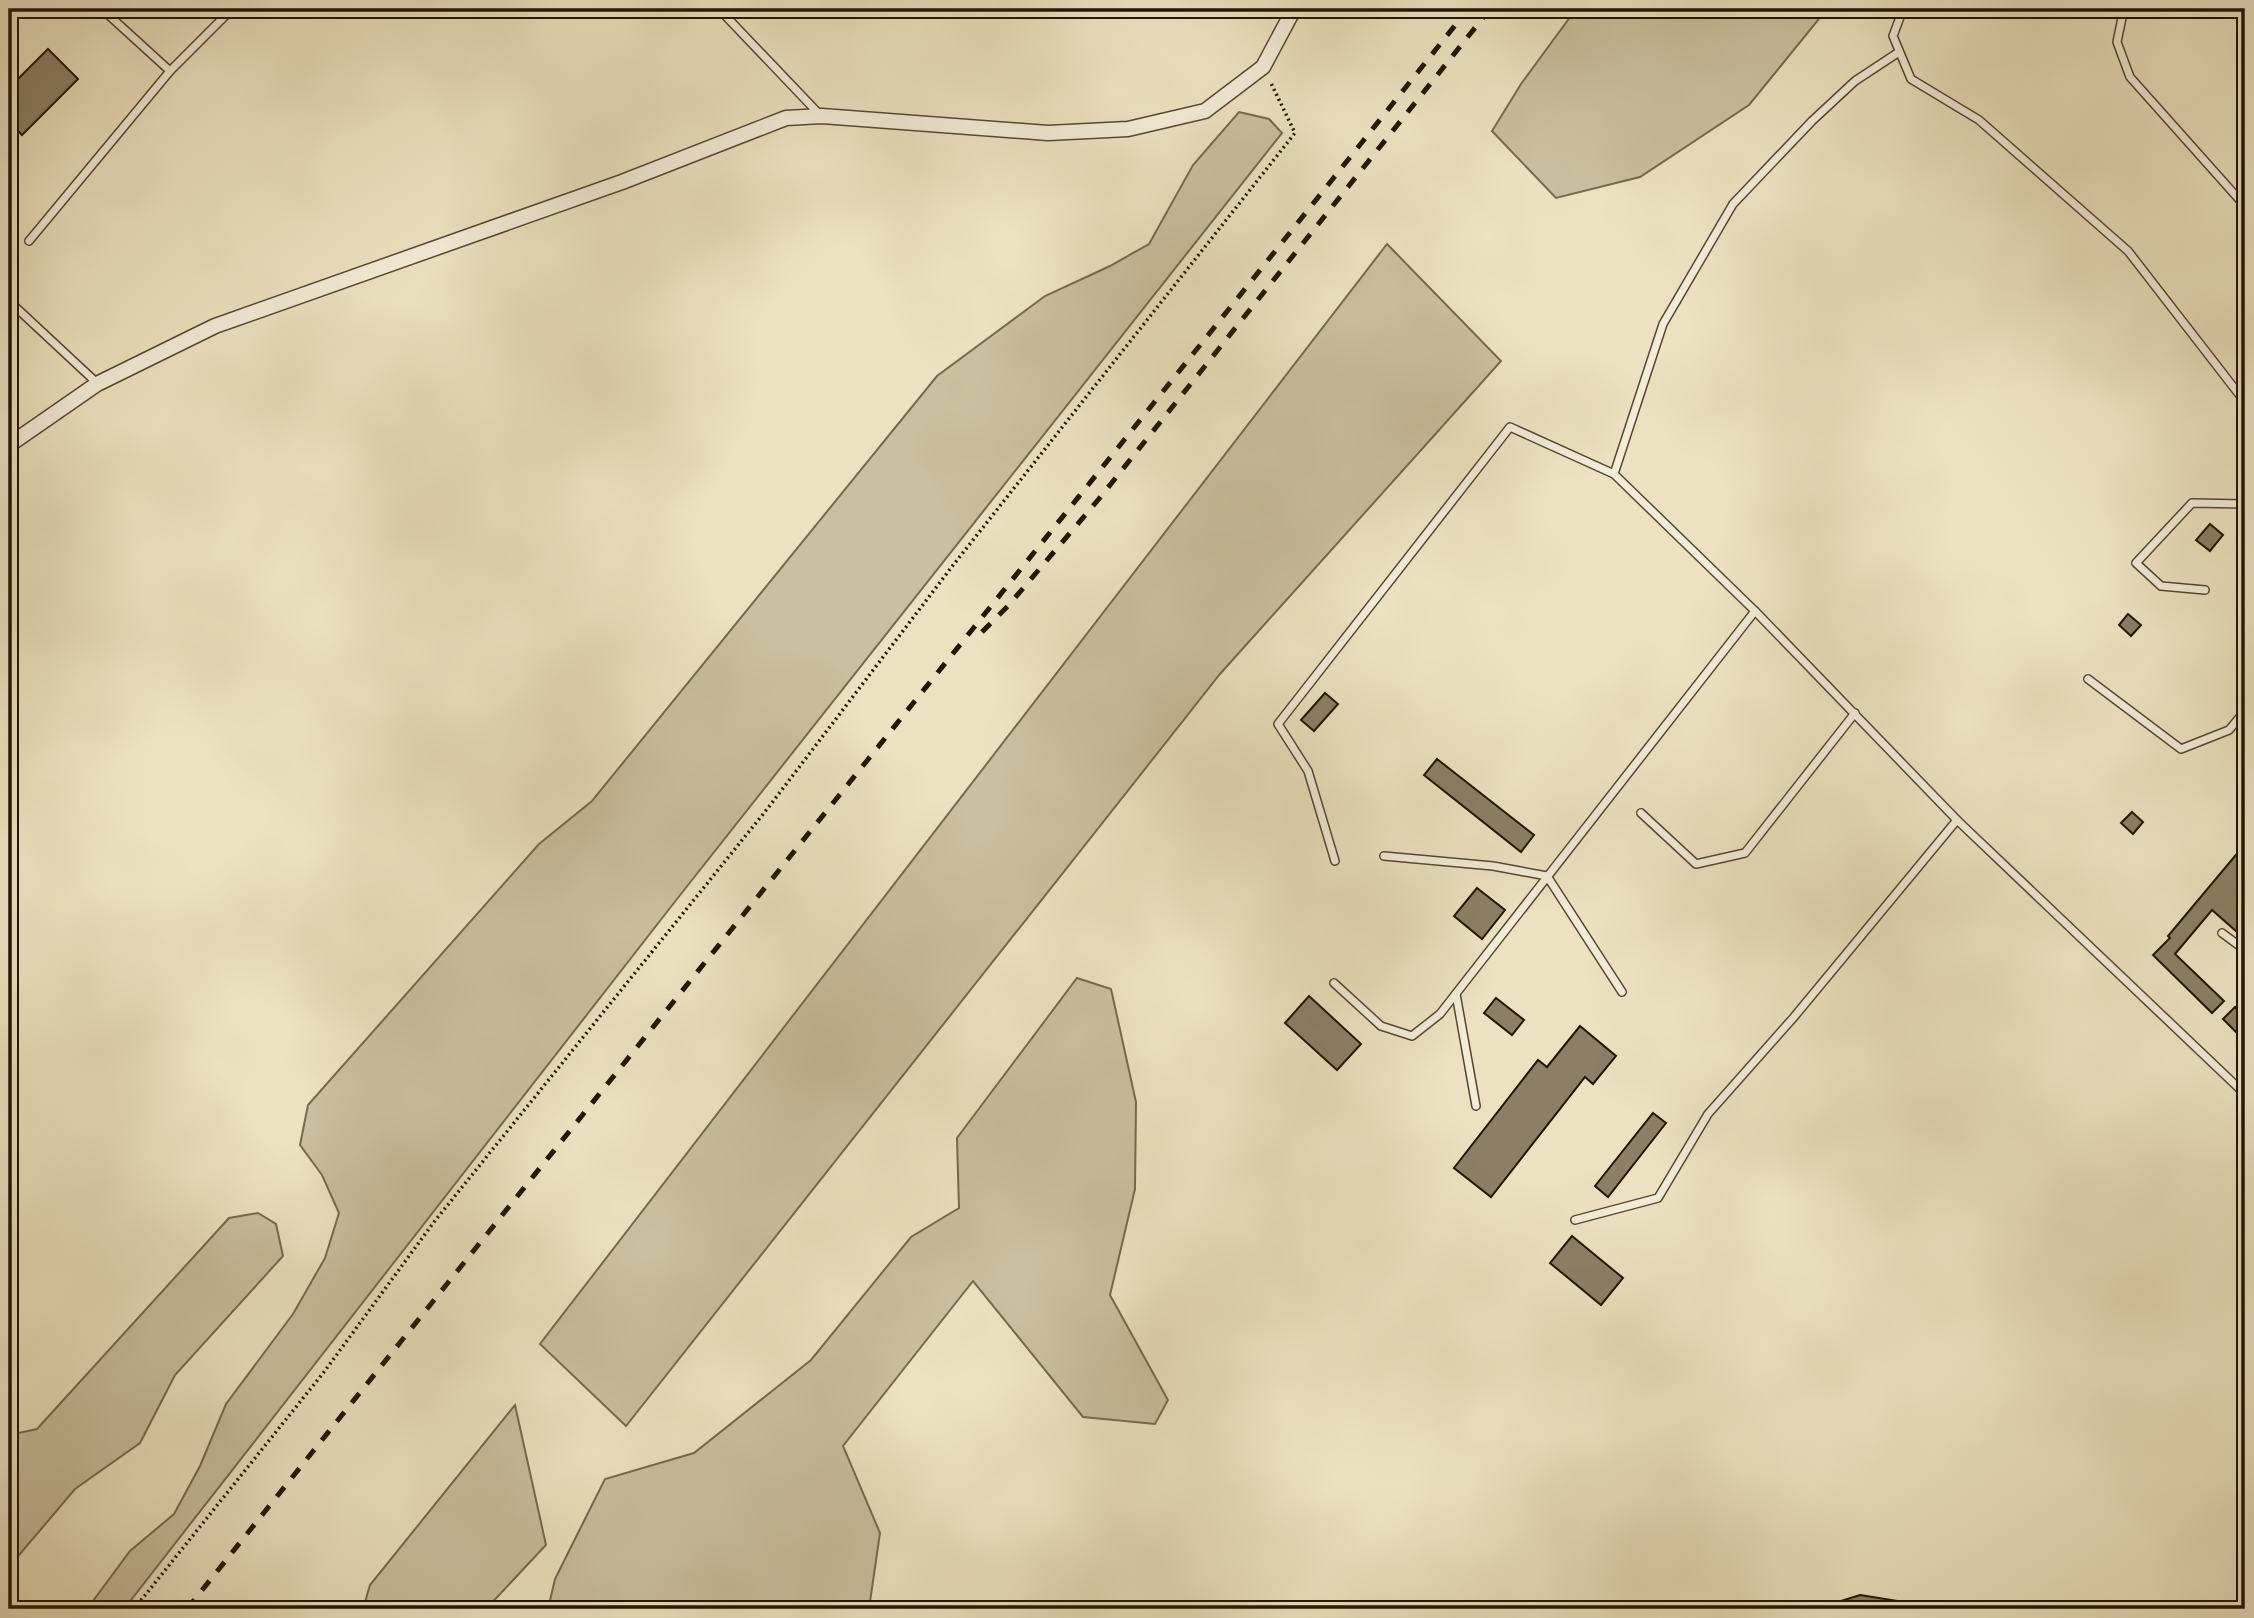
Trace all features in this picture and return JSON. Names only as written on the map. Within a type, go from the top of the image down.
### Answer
[{"type":"street","points":[[9,445],[97,384],[215,326],[622,182],[786,118],[822,116],[1048,133],[1128,129],[1205,111],[1263,67],[1294,9]]},
{"type":"lane","points":[[102,9],[170,71]]},
{"type":"lane","points":[[29,241],[170,71],[232,9]]},
{"type":"lane","points":[[719,9],[822,116]]},
{"type":"lane","points":[[1903,9],[1893,36],[1911,79],[1979,120],[2128,251],[2245,402]]},
{"type":"lane","points":[[2135,9],[2123,13],[2117,42],[2130,77],[2245,206]]},
{"type":"lane","points":[[1614,474],[1663,324],[1733,204],[1812,121],[1855,81],[1899,52]]},
{"type":"lane","points":[[9,301],[97,384]]},
{"type":"lane","points":[[1335,861],[1308,771],[1278,724],[1510,427],[1614,474],[1755,611],[1957,820],[2245,1094]]},
{"type":"lane","points":[[2205,590],[2161,586],[2136,563],[2192,502],[2245,504]]},
{"type":"lane","points":[[1334,983],[1381,1026],[1412,1036],[1440,1014],[1755,611]]},
{"type":"lane","points":[[2088,679],[2181,749],[2229,730],[2245,710]]},
{"type":"lane","points":[[1641,813],[1696,864],[1745,853],[1855,713]]},
{"type":"lane","points":[[1575,1220],[1658,1198],[1708,1114],[1794,1017],[1957,820]]},
{"type":"lane","points":[[1384,856],[1493,866],[1547,876],[1622,992]]},
{"type":"lane","points":[[2222,933],[2245,950]]},
{"type":"lane","points":[[1456,994],[1476,1107]]},
{"type":"path","points":[[134,1609],[324,1372],[434,1222],[768,808],[954,564],[1296,133],[1263,67]]},
{"type":"shaded area","points":[[1576,9],[1827,9],[1749,105],[1640,177],[1556,198],[1492,131],[1521,84]]},
{"type":"shaded area","points":[[1239,112],[1269,119],[1282,133],[677,899],[124,1609],[87,1609],[130,1551],[174,1514],[200,1466],[226,1404],[293,1314],[325,1258],[339,1213],[322,1175],[300,1145],[308,1105],[539,844],[592,801],[937,376],[1045,296],[1110,266],[1149,244],[1193,165]]},
{"type":"shaded area","points":[[1387,244],[1501,361],[1220,674],[626,1426],[540,1344]]},
{"type":"shaded area","points":[[1077,978],[1111,989],[1136,1102],[1135,1189],[1110,1295],[1168,1400],[1155,1424],[1083,1417],[973,1281],[843,1446],[880,1533],[869,1609],[548,1609],[555,1579],[605,1479],[694,1453],[811,1360],[911,1237],[959,1208],[957,1138]]},
{"type":"shaded area","points":[[258,1213],[276,1224],[283,1256],[175,1375],[140,1443],[75,1489],[9,1567],[9,1435],[37,1429],[229,1218]]},
{"type":"shaded area","points":[[515,1405],[546,1545],[486,1609],[363,1609],[370,1585]]},
{"type":"building","points":[[48,49],[78,79],[22,135],[9,122],[9,88]]},
{"type":"building","points":[[2210,524],[2223,535],[2210,551],[2196,540]]},
{"type":"building","points":[[2128,614],[2141,625],[2131,636],[2119,625]]},
{"type":"building","points":[[1325,693],[1338,704],[1314,731],[1301,720]]},
{"type":"building","points":[[1437,759],[1534,835],[1521,852],[1424,775]]},
{"type":"building","points":[[2132,812],[2143,822],[2133,834],[2121,823]]},
{"type":"building","points":[[2245,844],[2245,939],[2212,910],[2175,954],[2224,1001],[2212,1013],[2153,955],[2170,938],[2168,936]]},
{"type":"building","points":[[1477,888],[1505,910],[1482,939],[1454,916]]},
{"type":"building","points":[[1309,996],[1361,1044],[1337,1070],[1285,1023]]},
{"type":"building","points":[[1496,998],[1524,1020],[1512,1035],[1484,1013]]},
{"type":"building","points":[[2235,1007],[2245,1018],[2245,1041],[2223,1019]]},
{"type":"building","points":[[1580,1026],[1616,1056],[1593,1084],[1585,1077],[1491,1197],[1454,1168],[1538,1060],[1547,1067]]},
{"type":"building","points":[[1653,1113],[1666,1123],[1608,1197],[1595,1186]]},
{"type":"building","points":[[1572,1236],[1623,1278],[1601,1305],[1550,1263]]},
{"type":"building","points":[[1860,1595],[1898,1601],[1898,1609],[1825,1609],[1825,1606]]},
{"type":"railway","points":[[187,1609],[1468,9]]},
{"type":"railway","points":[[982,632],[1008,606],[1098,500],[1490,9]]}]
